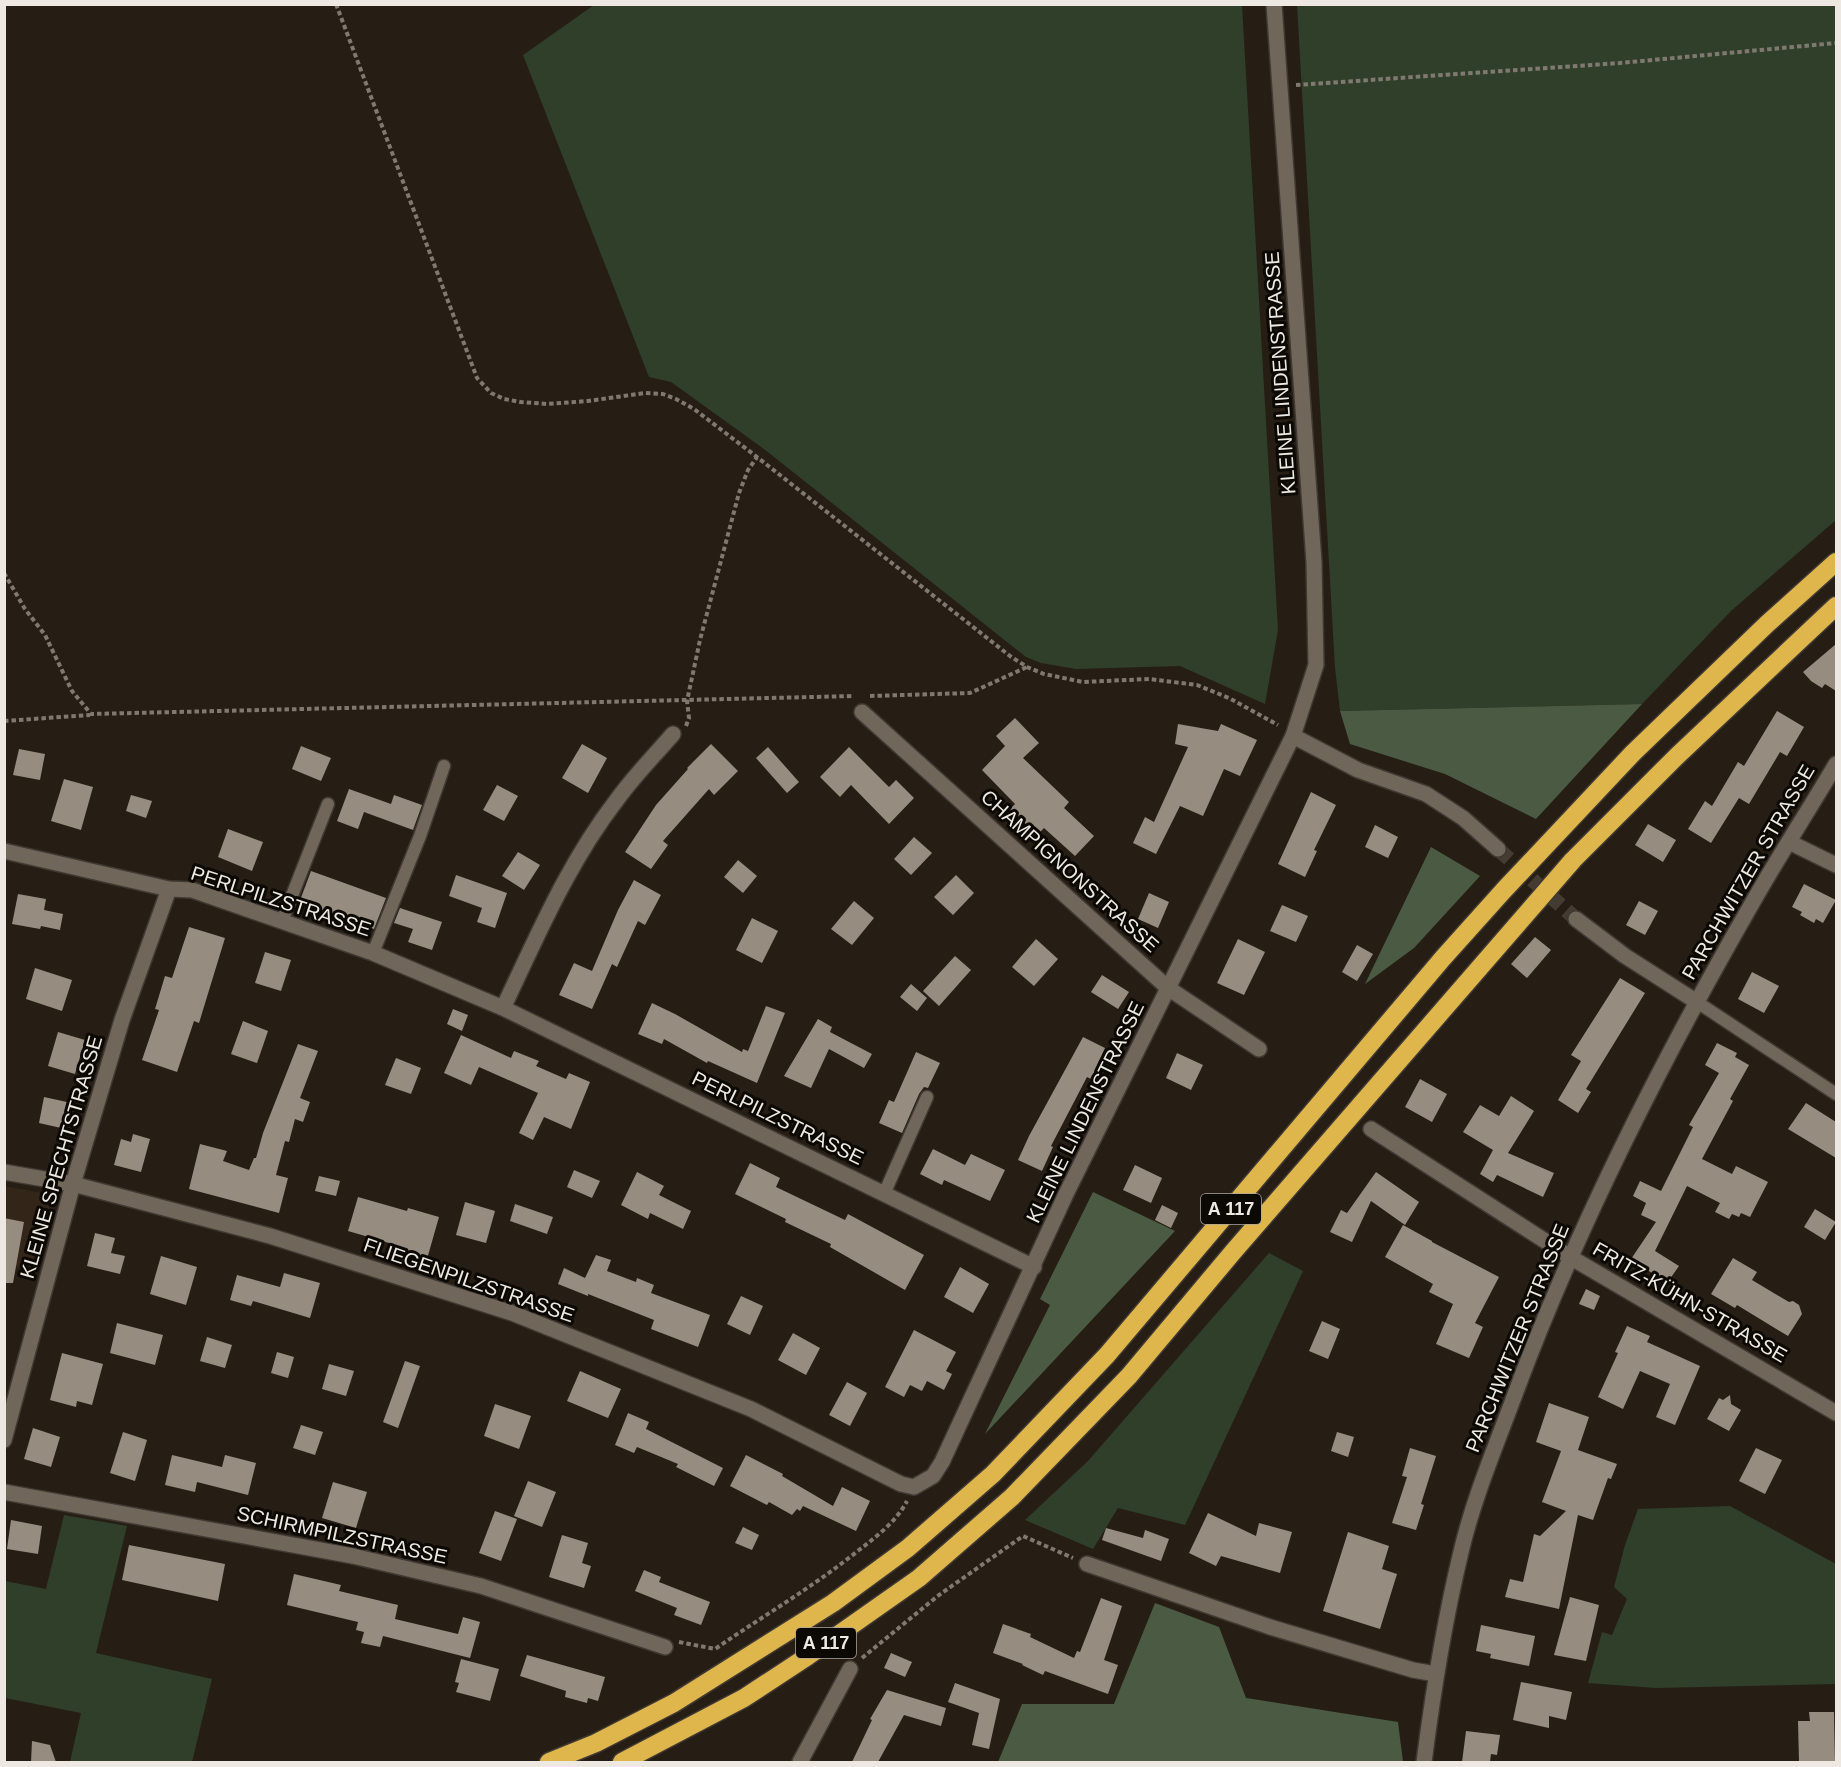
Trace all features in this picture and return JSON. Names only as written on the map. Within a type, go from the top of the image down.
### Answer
[{"type":"highway","name":"A 117","points":[[549,1762],[596,1743],[674,1703],[833,1603],[908,1548],[993,1474],[1107,1355],[1443,958],[1504,890],[1633,753],[1767,624],[1836,562]]},
{"type":"highway","name":"A 117","points":[[622,1762],[744,1698],[808,1656],[919,1578],[1012,1497],[1129,1376],[1233,1252],[1573,860],[1677,756],[1836,606]]},
{"type":"street","name":"KLEINE LINDENSTRASSE","points":[[907,1486],[933,1476],[942,1462],[1066,1194],[1293,736],[1316,665],[1314,562],[1274,4]]},
{"type":"street","name":"CHAMPIGNONSTRASSE","points":[[862,712],[1168,988],[1259,1049]]},
{"type":"street","points":[[502,1008],[556,896],[592,836],[614,802],[673,734]]},
{"type":"street","points":[[1293,736],[1358,770],[1426,794],[1463,818],[1498,849]]},
{"type":"street","name":"PARCHWITZER STRASSE","points":[[1424,1762],[1436,1674],[1461,1550],[1487,1470],[1538,1332],[1570,1257],[1646,1100],[1697,1002],[1755,898],[1836,764]]},
{"type":"street","points":[[1789,842],[1836,865]]},
{"type":"street","name":"PERLPILZSTRASSE","points":[[4,851],[169,889],[192,890],[373,953],[502,1008],[1034,1267]]},
{"type":"street","name":"KLEINE SPECHTSTRASSE","points":[[4,1440],[73,1184],[122,1020],[169,889]]},
{"type":"street","name":"PARCHWITZER STRASSE","points":[[1576,919],[1625,956],[1697,1002]]},
{"type":"street","name":"FRITZ-KÜHN-STRASSE","points":[[1371,1129],[1570,1257],[1836,1413]]},
{"type":"street","name":"FLIEGENPILZSTRASSE","points":[[4,1172],[73,1184],[270,1236],[512,1313],[751,1409],[907,1486]]},
{"type":"street","name":"SCHIRMPILZSTRASSE","points":[[4,1492],[353,1556],[481,1586],[665,1647]]},
{"type":"street","points":[[1087,1564],[1281,1630],[1413,1670],[1436,1674]]},
{"type":"street","points":[[800,1762],[850,1669]]},
{"type":"lane","points":[[373,953],[420,836],[444,766]]},
{"type":"lane","points":[[282,921],[328,804]]},
{"type":"lane","points":[[1697,1002],[1836,1094]]},
{"type":"lane","points":[[884,1194],[927,1097]]},
{"type":"path","points":[[336,4],[477,378],[491,393],[504,399],[548,404],[645,393],[663,394],[694,410],[757,457],[1000,649],[1027,667],[1044,674],[1083,682],[1149,680],[1197,685],[1229,698],[1277,724],[1293,736]]},
{"type":"path","points":[[1280,86],[1620,63],[1836,43]]},
{"type":"path","points":[[687,701],[700,640],[739,493],[748,470],[757,457]]},
{"type":"path","points":[[4,573],[25,609],[45,635],[72,691],[91,714]]},
{"type":"path","points":[[4,721],[91,714],[970,693],[1027,667]]},
{"type":"path","points":[[665,1647],[681,1642],[715,1649],[788,1602],[841,1565],[886,1528],[905,1504],[907,1486]]},
{"type":"path","points":[[850,1669],[939,1595],[1023,1536],[1087,1564]]},
{"type":"shaded area","points":[[4,1186],[47,1194],[54,1203],[35,1270],[5,1265]]},
{"type":"green space","points":[[594,5],[1242,5],[1278,630],[1265,704],[1180,666],[1076,669],[1041,663],[1026,657],[764,449],[671,382],[649,377],[523,55]]},
{"type":"green space","points":[[1297,5],[1836,5],[1836,520],[1731,611],[1642,704],[1340,711],[1335,668]]},
{"type":"green space","points":[[1642,704],[1536,819],[1445,774],[1350,744],[1340,711]]},
{"type":"green space","points":[[1431,847],[1480,876],[1414,948],[1365,984]]},
{"type":"green space","points":[[1093,1192],[1175,1231],[985,1434],[1050,1305],[1040,1299]]},
{"type":"green space","points":[[1269,1253],[1303,1271],[1185,1525],[1118,1508],[1093,1549],[1025,1520],[1088,1461]]},
{"type":"green space","points":[[1730,1506],[1836,1564],[1836,1684],[1656,1688],[1588,1683],[1602,1632],[1612,1635],[1627,1599],[1614,1587],[1625,1545],[1638,1509]]},
{"type":"green space","points":[[64,1515],[127,1526],[96,1653],[212,1679],[192,1762],[70,1762],[81,1713],[5,1698],[5,1581],[46,1589]]},
{"type":"green space","points":[[1155,1603],[1219,1627],[1246,1698],[1398,1722],[1403,1762],[998,1762],[1022,1704],[1114,1704]]},
{"type":"building","points":[[1836,644],[1836,691],[1825,684],[1822,688],[1803,672]]},
{"type":"building","points":[[1777,711],[1804,727],[1787,756],[1780,752],[1749,804],[1739,798],[1711,843],[1688,829],[1705,801],[1712,806],[1738,762],[1744,766]]},
{"type":"building","points":[[1015,718],[1039,743],[1023,758],[1069,802],[1064,808],[1094,836],[1075,856],[1044,828],[1037,835],[1010,809],[1015,804],[982,770],[1005,746],[996,736]]},
{"type":"building","points":[[1178,724],[1218,731],[1221,724],[1257,740],[1240,776],[1224,769],[1203,816],[1180,806],[1156,854],[1133,843],[1145,817],[1154,822],[1188,747],[1175,744]]},
{"type":"building","points":[[582,744],[607,758],[588,793],[562,778]]},
{"type":"building","points":[[711,744],[738,771],[714,795],[709,789],[663,841],[668,845],[651,869],[625,852],[656,805]]},
{"type":"building","points":[[301,746],[331,758],[321,781],[292,769]]},
{"type":"building","points":[[768,747],[799,782],[787,793],[756,758]]},
{"type":"building","points":[[849,747],[889,787],[896,780],[914,798],[889,824],[851,785],[840,797],[820,777]]},
{"type":"building","points":[[19,749],[45,754],[40,780],[13,775]]},
{"type":"building","points":[[64,779],[93,787],[81,830],[51,821]]},
{"type":"building","points":[[497,785],[518,796],[504,821],[483,810]]},
{"type":"building","points":[[349,789],[391,804],[394,795],[422,805],[413,830],[364,812],[358,829],[337,821]]},
{"type":"building","points":[[1311,792],[1336,805],[1314,850],[1317,851],[1305,877],[1278,864]]},
{"type":"building","points":[[131,795],[152,801],[146,818],[126,811]]},
{"type":"building","points":[[1648,824],[1676,840],[1663,862],[1635,845]]},
{"type":"building","points":[[1375,825],[1398,837],[1388,858],[1365,847]]},
{"type":"building","points":[[228,829],[263,842],[252,871],[218,857]]},
{"type":"building","points":[[914,837],[932,853],[911,875],[894,859]]},
{"type":"building","points":[[518,852],[540,865],[524,890],[502,876]]},
{"type":"building","points":[[738,860],[757,876],[743,893],[724,877]]},
{"type":"building","points":[[311,871],[386,898],[374,929],[299,903]]},
{"type":"building","points":[[456,875],[507,893],[495,928],[477,922],[482,908],[449,896]]},
{"type":"building","points":[[956,875],[974,893],[953,915],[934,897]]},
{"type":"building","points":[[634,880],[661,895],[645,925],[638,921],[617,967],[612,964],[592,1009],[559,995],[574,963],[592,971],[618,910]]},
{"type":"building","points":[[1804,884],[1836,900],[1823,923],[1816,919],[1814,923],[1800,915],[1802,912],[1792,907]]},
{"type":"building","points":[[1149,893],[1169,902],[1158,928],[1138,919]]},
{"type":"building","points":[[18,894],[46,899],[44,910],[63,914],[60,930],[12,924]]},
{"type":"building","points":[[854,901],[874,918],[852,945],[831,929]]},
{"type":"building","points":[[1639,901],[1658,911],[1645,935],[1626,925]]},
{"type":"building","points":[[1282,905],[1308,916],[1296,942],[1270,931]]},
{"type":"building","points":[[400,908],[442,922],[432,950],[408,942],[413,929],[394,923]]},
{"type":"building","points":[[752,918],[778,931],[762,963],[736,950]]},
{"type":"building","points":[[189,927],[225,938],[199,1023],[194,1021],[177,1072],[142,1060],[159,1010],[155,1009],[165,976],[172,978]]},
{"type":"building","points":[[1535,937],[1551,950],[1527,978],[1511,964]]},
{"type":"building","points":[[1036,939],[1058,959],[1034,986],[1012,967]]},
{"type":"building","points":[[1238,939],[1265,952],[1244,995],[1217,983]]},
{"type":"building","points":[[1357,945],[1373,954],[1357,981],[1342,972]]},
{"type":"building","points":[[265,952],[291,960],[281,991],[255,983]]},
{"type":"building","points":[[955,956],[971,970],[939,1006],[923,991]]},
{"type":"building","points":[[35,968],[72,980],[62,1011],[26,999]]},
{"type":"building","points":[[1752,972],[1779,986],[1764,1013],[1738,999]]},
{"type":"building","points":[[1102,975],[1129,992],[1118,1009],[1091,992]]},
{"type":"building","points":[[1620,978],[1645,993],[1586,1089],[1591,1092],[1578,1113],[1558,1100],[1581,1061],[1571,1055]]},
{"type":"building","points":[[911,984],[927,998],[917,1011],[900,997]]},
{"type":"building","points":[[652,1003],[742,1052],[743,1049],[748,1051],[766,1006],[785,1013],[757,1083],[708,1061],[707,1063],[664,1039],[662,1044],[638,1034]]},
{"type":"building","points":[[453,1009],[468,1015],[462,1031],[447,1024]]},
{"type":"building","points":[[818,1019],[832,1027],[830,1032],[872,1054],[864,1068],[829,1049],[811,1088],[784,1076]]},
{"type":"building","points":[[243,1021],[268,1031],[257,1063],[231,1054]]},
{"type":"building","points":[[58,1032],[85,1040],[75,1074],[48,1066]]},
{"type":"building","points":[[461,1035],[511,1058],[514,1051],[539,1061],[536,1066],[566,1079],[569,1073],[590,1082],[571,1129],[544,1117],[533,1140],[519,1133],[538,1093],[479,1067],[471,1085],[444,1073]]},
{"type":"building","points":[[1083,1037],[1105,1048],[1091,1079],[1087,1077],[1051,1146],[1053,1147],[1042,1171],[1018,1160]]},
{"type":"building","points":[[1717,1043],[1737,1053],[1735,1057],[1749,1065],[1702,1159],[1732,1174],[1736,1166],[1768,1182],[1750,1217],[1741,1213],[1739,1217],[1732,1214],[1729,1219],[1715,1212],[1720,1203],[1687,1186],[1655,1251],[1679,1266],[1667,1283],[1631,1259],[1656,1222],[1641,1215],[1646,1203],[1633,1196],[1640,1181],[1661,1191],[1693,1127],[1689,1125],[1719,1073],[1705,1065]]},
{"type":"building","points":[[298,1044],[318,1051],[300,1098],[310,1102],[303,1122],[295,1119],[289,1142],[285,1141],[276,1175],[288,1178],[279,1213],[189,1189],[200,1144],[227,1151],[223,1161],[249,1170],[256,1158],[263,1133]]},
{"type":"building","points":[[916,1052],[940,1063],[928,1088],[924,1087],[919,1094],[902,1133],[879,1123],[889,1100],[894,1102]]},
{"type":"building","points":[[1177,1053],[1203,1065],[1191,1090],[1166,1078]]},
{"type":"building","points":[[396,1058],[421,1068],[411,1094],[385,1085]]},
{"type":"building","points":[[1420,1079],[1447,1094],[1432,1122],[1405,1107]]},
{"type":"building","points":[[1511,1096],[1534,1111],[1508,1153],[1554,1173],[1543,1197],[1497,1175],[1493,1182],[1480,1174],[1493,1150],[1463,1132],[1480,1105],[1499,1116]]},
{"type":"building","points":[[44,1097],[67,1102],[61,1128],[39,1123]]},
{"type":"building","points":[[1806,1103],[1836,1122],[1836,1158],[1788,1129]]},
{"type":"building","points":[[133,1134],[150,1139],[141,1172],[114,1165],[121,1139],[131,1142]]},
{"type":"building","points":[[933,1149],[965,1165],[971,1154],[1005,1170],[990,1201],[944,1180],[942,1185],[920,1174]]},
{"type":"building","points":[[750,1163],[780,1178],[776,1187],[845,1220],[848,1214],[924,1255],[905,1290],[830,1247],[831,1244],[735,1194]]},
{"type":"building","points":[[1135,1165],[1162,1178],[1151,1203],[1123,1190]]},
{"type":"building","points":[[574,1170],[600,1181],[592,1198],[567,1187]]},
{"type":"building","points":[[637,1172],[664,1186],[659,1195],[691,1211],[683,1229],[650,1213],[648,1219],[621,1205]]},
{"type":"building","points":[[1376,1172],[1419,1202],[1405,1225],[1371,1201],[1352,1242],[1330,1232],[1341,1210],[1347,1213]]},
{"type":"building","points":[[319,1176],[340,1181],[336,1196],[315,1191]]},
{"type":"building","points":[[358,1197],[407,1211],[408,1208],[439,1217],[427,1259],[395,1249],[396,1245],[348,1231]]},
{"type":"building","points":[[465,1202],[495,1211],[486,1243],[456,1235]]},
{"type":"building","points":[[515,1204],[553,1217],[547,1234],[510,1221]]},
{"type":"building","points":[[1162,1205],[1178,1213],[1171,1228],[1155,1220]]},
{"type":"building","points":[[1815,1209],[1836,1222],[1825,1240],[1804,1227]]},
{"type":"building","points":[[4,1218],[24,1222],[13,1283],[4,1283]]},
{"type":"building","points":[[1403,1225],[1499,1277],[1475,1323],[1483,1327],[1469,1358],[1436,1344],[1453,1304],[1429,1292],[1433,1284],[1385,1257]]},
{"type":"building","points":[[95,1233],[115,1238],[111,1253],[125,1256],[120,1274],[87,1266]]},
{"type":"building","points":[[596,1255],[611,1260],[607,1271],[636,1282],[637,1278],[654,1285],[651,1293],[710,1315],[698,1347],[651,1329],[654,1320],[558,1284],[564,1268],[585,1278]]},
{"type":"building","points":[[161,1256],[197,1267],[186,1305],[150,1294]]},
{"type":"building","points":[[1733,1258],[1757,1272],[1752,1280],[1789,1302],[1793,1301],[1799,1305],[1802,1314],[1788,1336],[1737,1305],[1735,1308],[1711,1294]]},
{"type":"building","points":[[960,1267],[989,1284],[973,1313],[944,1297]]},
{"type":"building","points":[[284,1273],[320,1283],[310,1318],[253,1301],[251,1306],[230,1300],[237,1275],[280,1287]]},
{"type":"building","points":[[1586,1289],[1600,1296],[1594,1310],[1579,1304]]},
{"type":"building","points":[[741,1296],[763,1306],[750,1335],[727,1324]]},
{"type":"building","points":[[1322,1321],[1340,1329],[1328,1359],[1309,1351]]},
{"type":"building","points":[[117,1323],[163,1335],[155,1365],[110,1353]]},
{"type":"building","points":[[1627,1326],[1650,1336],[1647,1342],[1700,1366],[1675,1425],[1656,1417],[1670,1384],[1640,1371],[1623,1409],[1598,1397],[1618,1353],[1615,1352]]},
{"type":"building","points":[[914,1330],[956,1352],[946,1371],[952,1374],[944,1390],[927,1381],[922,1391],[910,1385],[904,1397],[885,1387]]},
{"type":"building","points":[[793,1333],[820,1348],[806,1375],[778,1360]]},
{"type":"building","points":[[207,1337],[232,1345],[225,1368],[200,1361]]},
{"type":"building","points":[[277,1352],[294,1357],[288,1378],[271,1373]]},
{"type":"building","points":[[62,1353],[103,1364],[92,1405],[77,1401],[76,1407],[50,1400]]},
{"type":"building","points":[[405,1361],[420,1366],[398,1428],[383,1422]]},
{"type":"building","points":[[329,1364],[354,1371],[346,1396],[322,1389]]},
{"type":"building","points":[[580,1371],[621,1389],[608,1418],[567,1401]]},
{"type":"building","points":[[847,1382],[867,1393],[850,1426],[829,1415]]},
{"type":"building","points":[[1730,1395],[1731,1404],[1741,1410],[1729,1431],[1707,1419],[1719,1398],[1723,1400]]},
{"type":"building","points":[[1549,1403],[1589,1417],[1578,1450],[1617,1464],[1611,1479],[1608,1478],[1593,1520],[1578,1515],[1559,1609],[1505,1597],[1510,1579],[1523,1582],[1534,1534],[1540,1536],[1566,1511],[1542,1502],[1561,1451],[1536,1442]]},
{"type":"building","points":[[495,1404],[531,1416],[519,1449],[484,1436]]},
{"type":"building","points":[[628,1413],[649,1422],[646,1429],[723,1468],[714,1486],[676,1467],[678,1464],[637,1447],[634,1453],[615,1445]]},
{"type":"building","points":[[301,1425],[323,1432],[315,1455],[293,1448]]},
{"type":"building","points":[[33,1428],[60,1437],[51,1467],[24,1459]]},
{"type":"building","points":[[123,1432],[147,1440],[135,1481],[110,1473]]},
{"type":"building","points":[[1337,1432],[1354,1437],[1348,1457],[1331,1451]]},
{"type":"building","points":[[1410,1448],[1436,1456],[1421,1504],[1424,1505],[1416,1530],[1392,1523],[1407,1477],[1402,1476]]},
{"type":"building","points":[[1756,1448],[1782,1460],[1765,1494],[1739,1481]]},
{"type":"building","points":[[172,1455],[222,1467],[225,1455],[256,1463],[248,1495],[197,1482],[195,1492],[165,1485]]},
{"type":"building","points":[[746,1455],[783,1474],[782,1476],[833,1506],[842,1487],[870,1501],[856,1531],[803,1506],[800,1511],[797,1509],[792,1515],[769,1502],[767,1505],[730,1486]]},
{"type":"building","points":[[528,1481],[556,1492],[542,1527],[514,1516]]},
{"type":"building","points":[[333,1482],[367,1492],[356,1528],[322,1518]]},
{"type":"building","points":[[495,1511],[517,1519],[501,1561],[479,1553]]},
{"type":"building","points":[[1208,1513],[1256,1536],[1259,1523],[1292,1532],[1280,1573],[1221,1556],[1216,1566],[1189,1553]]},
{"type":"building","points":[[11,1520],[42,1526],[38,1554],[7,1549]]},
{"type":"building","points":[[743,1527],[759,1535],[752,1550],[735,1543]]},
{"type":"building","points":[[1106,1528],[1143,1538],[1145,1530],[1169,1539],[1161,1561],[1102,1540]]},
{"type":"building","points":[[1348,1532],[1389,1546],[1382,1569],[1397,1574],[1380,1629],[1323,1611]]},
{"type":"building","points":[[562,1535],[588,1543],[582,1563],[591,1566],[584,1588],[549,1577]]},
{"type":"building","points":[[129,1545],[225,1564],[218,1601],[122,1580]]},
{"type":"building","points":[[644,1570],[661,1577],[659,1582],[710,1602],[701,1625],[674,1615],[677,1608],[635,1591]]},
{"type":"building","points":[[294,1574],[341,1585],[339,1591],[398,1605],[395,1619],[458,1634],[463,1617],[480,1622],[470,1658],[383,1636],[380,1647],[361,1643],[364,1632],[356,1630],[358,1622],[287,1605]]},
{"type":"building","points":[[1570,1597],[1599,1605],[1586,1661],[1554,1655]]},
{"type":"building","points":[[1101,1598],[1122,1606],[1104,1660],[1118,1665],[1108,1694],[1045,1671],[1043,1675],[1023,1664],[993,1653],[1003,1624],[1031,1634],[1030,1637],[1074,1658],[1077,1651],[1080,1652]]},
{"type":"building","points":[[1481,1625],[1535,1636],[1529,1666],[1490,1658],[1491,1654],[1476,1651]]},
{"type":"building","points":[[891,1653],[912,1662],[905,1677],[884,1668]]},
{"type":"building","points":[[527,1655],[605,1677],[598,1701],[588,1698],[587,1703],[565,1697],[566,1691],[520,1676]]},
{"type":"building","points":[[461,1659],[499,1669],[490,1701],[456,1692],[459,1683],[455,1682]]},
{"type":"building","points":[[1521,1682],[1572,1692],[1566,1720],[1549,1716],[1549,1728],[1513,1720]]},
{"type":"building","points":[[955,1683],[1000,1699],[989,1749],[972,1745],[979,1713],[948,1702]]},
{"type":"building","points":[[887,1690],[946,1708],[941,1726],[904,1715],[878,1762],[852,1762],[872,1720],[870,1719]]},
{"type":"building","points":[[1809,1712],[1834,1712],[1835,1762],[1799,1762],[1798,1721],[1810,1721]]},
{"type":"building","points":[[1466,1731],[1500,1735],[1497,1755],[1491,1754],[1490,1762],[1462,1762]]},
{"type":"building","points":[[32,1741],[50,1745],[56,1762],[31,1762]]},
{"type":"tunnel","points":[[1498,849],[1576,919]]}]
